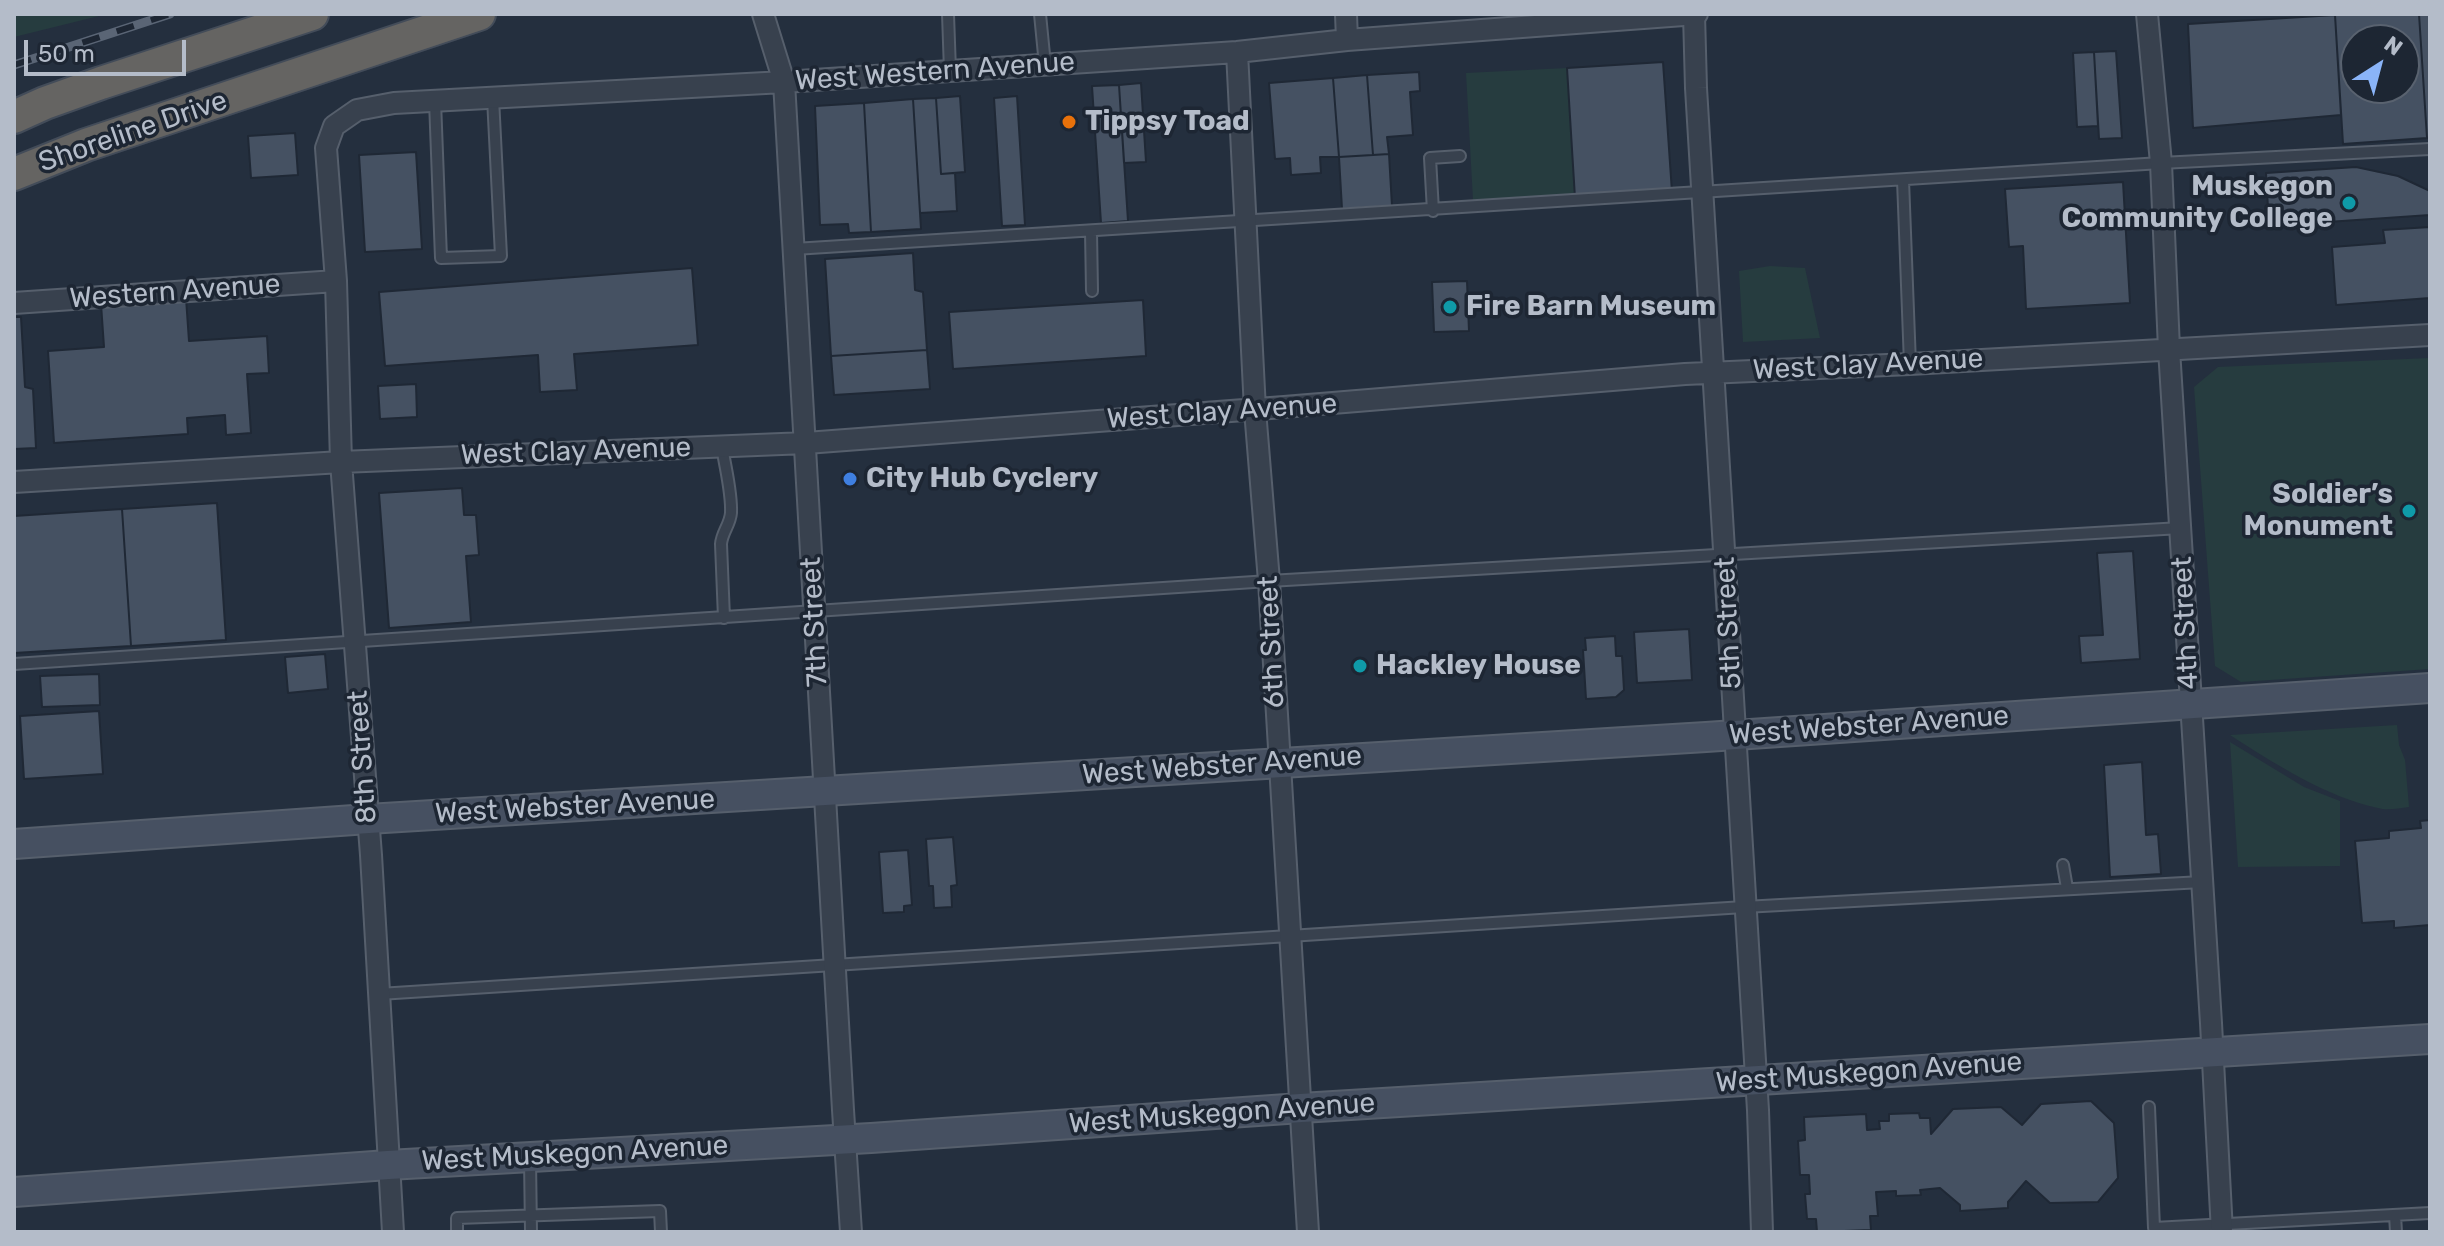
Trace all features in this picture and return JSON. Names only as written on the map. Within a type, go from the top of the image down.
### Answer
[{"type":"highway","name":"Shoreline Drive","points":[[14,117],[101,83],[312,14]]},
{"type":"highway","name":"Shoreline Drive","points":[[14,174],[86,145],[479,14]]},
{"type":"main road","name":"West Webster Avenue","points":[[14,844],[2430,688]]},
{"type":"main road","name":"West Muskegon Avenue","points":[[14,1192],[388,1165],[2430,1039]]},
{"type":"street","name":"7th Street","points":[[763,14],[784,82],[851,1232]]},
{"type":"street","points":[[1346,14],[1347,40]]},
{"type":"street","name":"West Western Avenue","points":[[336,281],[326,148],[334,126],[357,110],[394,103],[784,82],[1237,52],[1347,40],[1695,14]]},
{"type":"street","name":"5th Street","points":[[1695,14],[1702,193],[1762,1232]]},
{"type":"street","name":"4th Street","points":[[2147,14],[2161,163],[2169,349],[2222,1228]]},
{"type":"street","name":"6th Street","points":[[1237,52],[1255,410],[1269,581],[1308,1232]]},
{"type":"street","name":"Western Avenue","points":[[14,303],[336,281]]},
{"type":"street","name":"8th Street","points":[[336,281],[341,462],[368,819],[393,1232]]},
{"type":"street","name":"West Clay Avenue","points":[[14,482],[341,462],[806,443],[1714,372],[2430,335]]},
{"type":"lane","points":[[948,14],[950,71]]},
{"type":"lane","points":[[1040,14],[1045,65]]},
{"type":"lane","points":[[435,101],[441,258],[501,256],[493,98]]},
{"type":"lane","points":[[794,249],[2161,163],[2430,149]]},
{"type":"lane","points":[[1433,211],[1430,158],[1460,156]]},
{"type":"lane","points":[[1903,180],[1910,364]]},
{"type":"lane","points":[[1091,231],[1092,291]]},
{"type":"lane","points":[[722,446],[731,509],[729,523],[722,533],[724,618]]},
{"type":"lane","points":[[14,664],[1269,581],[2181,528]]},
{"type":"lane","points":[[2063,865],[2067,888]]},
{"type":"lane","points":[[379,994],[1744,907],[2202,882]]},
{"type":"lane","points":[[2149,1107],[2154,1228],[2222,1228],[2430,1213]]},
{"type":"lane","points":[[529,1157],[531,1232]]},
{"type":"lane","points":[[457,1232],[457,1218],[660,1211],[661,1232]]},
{"type":"lane","points":[[2395,1215],[2396,1232]]},
{"type":"green space","points":[[14,14],[107,14],[14,37]]},
{"type":"green space","points":[[1567,68],[1575,198],[1473,200],[1466,73]]},
{"type":"green space","points":[[1770,266],[1805,268],[1820,338],[1743,342],[1739,271]]},
{"type":"green space","points":[[2430,358],[2430,669],[2241,682],[2215,666],[2194,387],[2218,367]]},
{"type":"green space","points":[[2397,725],[2399,745],[2405,760],[2409,807],[2389,809],[2359,803],[2320,788],[2230,735]]},
{"type":"green space","points":[[2230,742],[2304,787],[2340,801],[2340,866],[2238,867]]},
{"type":"building","points":[[2419,14],[2430,14],[2430,138],[2427,138]]},
{"type":"building","points":[[2419,14],[2420,24],[2340,24],[2340,96],[2335,15]]},
{"type":"building","points":[[2335,15],[2341,115],[2193,128],[2188,24]]},
{"type":"building","points":[[2420,30],[2427,138],[2343,144],[2341,104],[2420,104]]},
{"type":"building","points":[[2116,51],[2122,138],[2099,139],[2094,52]]},
{"type":"building","points":[[2094,52],[2098,126],[2077,127],[2073,53]]},
{"type":"building","points":[[1663,62],[1672,192],[1575,198],[1567,68]]},
{"type":"building","points":[[1419,72],[1420,91],[1410,92],[1413,135],[1387,137],[1389,154],[1373,155],[1367,75]]},
{"type":"building","points":[[1367,75],[1373,155],[1339,157],[1333,78]]},
{"type":"building","points":[[1333,78],[1339,157],[1320,157],[1321,173],[1291,175],[1290,158],[1275,159],[1269,83]]},
{"type":"building","points":[[1141,83],[1146,162],[1124,163],[1119,85]]},
{"type":"building","points":[[1119,85],[1128,221],[1101,223],[1092,86]]},
{"type":"building","points":[[960,96],[965,172],[941,174],[936,98]]},
{"type":"building","points":[[1017,96],[1025,225],[1002,226],[994,98]]},
{"type":"building","points":[[936,98],[941,174],[955,173],[957,211],[920,213],[913,99]]},
{"type":"building","points":[[913,99],[921,229],[871,232],[864,103]]},
{"type":"building","points":[[864,103],[871,232],[849,233],[848,224],[820,225],[815,106]]},
{"type":"building","points":[[295,133],[298,175],[251,178],[248,136]]},
{"type":"building","points":[[416,152],[422,249],[365,252],[359,155]]},
{"type":"building","points":[[1389,154],[1392,206],[1342,209],[1339,157]]},
{"type":"building","name":"Muskegon Community College","points":[[2356,167],[2398,176],[2430,191],[2430,215],[2269,226],[2266,173]]},
{"type":"building","points":[[2123,182],[2130,303],[2026,309],[2023,246],[2009,247],[2005,189]]},
{"type":"building","name":"Muskegon Community College","points":[[2430,227],[2430,298],[2336,305],[2332,247],[2385,243],[2383,230]]},
{"type":"building","points":[[913,253],[915,290],[923,292],[927,350],[831,356],[825,259]]},
{"type":"building","points":[[692,268],[698,345],[574,354],[577,390],[540,392],[538,355],[385,366],[379,292]]},
{"type":"building","name":"Fire Barn Museum","points":[[1467,281],[1469,331],[1434,332],[1432,282]]},
{"type":"building","points":[[186,298],[189,341],[267,336],[269,373],[247,374],[251,433],[226,435],[225,415],[187,418],[188,434],[54,443],[48,351],[104,347],[101,304]]},
{"type":"building","points":[[1143,300],[1146,356],[953,369],[949,312]]},
{"type":"building","points":[[14,317],[21,317],[25,387],[33,389],[36,448],[14,449]]},
{"type":"building","points":[[927,350],[930,389],[834,395],[831,356]]},
{"type":"building","points":[[416,384],[417,417],[380,419],[378,386]]},
{"type":"building","points":[[462,488],[464,515],[476,515],[479,555],[466,556],[471,622],[389,628],[379,493]]},
{"type":"building","points":[[217,503],[226,640],[131,646],[122,509]]},
{"type":"building","points":[[122,509],[131,646],[14,653],[14,516]]},
{"type":"building","points":[[2133,551],[2140,659],[2081,663],[2079,636],[2103,635],[2097,553]]},
{"type":"building","points":[[1689,629],[1692,680],[1637,683],[1634,632]]},
{"type":"building","points":[[1615,636],[1616,656],[1622,656],[1624,690],[1616,697],[1586,699],[1585,638]]},
{"type":"building","points":[[325,654],[328,689],[288,693],[285,657]]},
{"type":"building","points":[[99,674],[100,705],[42,707],[40,676]]},
{"type":"building","points":[[99,711],[103,774],[24,779],[20,716]]},
{"type":"building","points":[[2142,762],[2146,835],[2158,834],[2161,874],[2110,877],[2104,765]]},
{"type":"building","points":[[2430,820],[2430,925],[2394,928],[2394,921],[2362,923],[2355,841],[2389,838],[2389,831],[2421,828],[2420,821]]},
{"type":"building","points":[[953,837],[957,885],[951,886],[952,907],[934,908],[933,886],[929,886],[926,839]]},
{"type":"building","points":[[908,850],[912,905],[904,906],[904,912],[883,913],[879,852]]},
{"type":"building","points":[[2091,1101],[2114,1123],[2118,1178],[2098,1202],[2050,1203],[2026,1181],[2008,1202],[2008,1208],[1960,1211],[1960,1205],[1940,1188],[1920,1190],[1921,1195],[1896,1196],[1896,1191],[1876,1192],[1878,1216],[1870,1216],[1871,1230],[1817,1232],[1816,1219],[1807,1219],[1805,1194],[1810,1194],[1809,1175],[1800,1175],[1798,1141],[1805,1140],[1804,1117],[1866,1114],[1867,1130],[1880,1129],[1879,1121],[1889,1121],[1889,1114],[1919,1113],[1920,1118],[1930,1118],[1931,1134],[1953,1109],[2001,1107],[2022,1125],[2041,1104]]},
{"type":"railway","points":[[14,65],[170,14]]},
{"type":"place","name":"Tippsy Toad","points":[[1069,122]]},
{"type":"place","name":"Muskegon Community College","points":[[2349,203]]},
{"type":"place","name":"Fire Barn Museum","points":[[1450,307]]},
{"type":"place","name":"City Hub Cyclery","points":[[850,479]]},
{"type":"place","name":"Soldier’s Monument","points":[[2409,511]]},
{"type":"place","name":"Hackley House","points":[[1360,666]]}]
